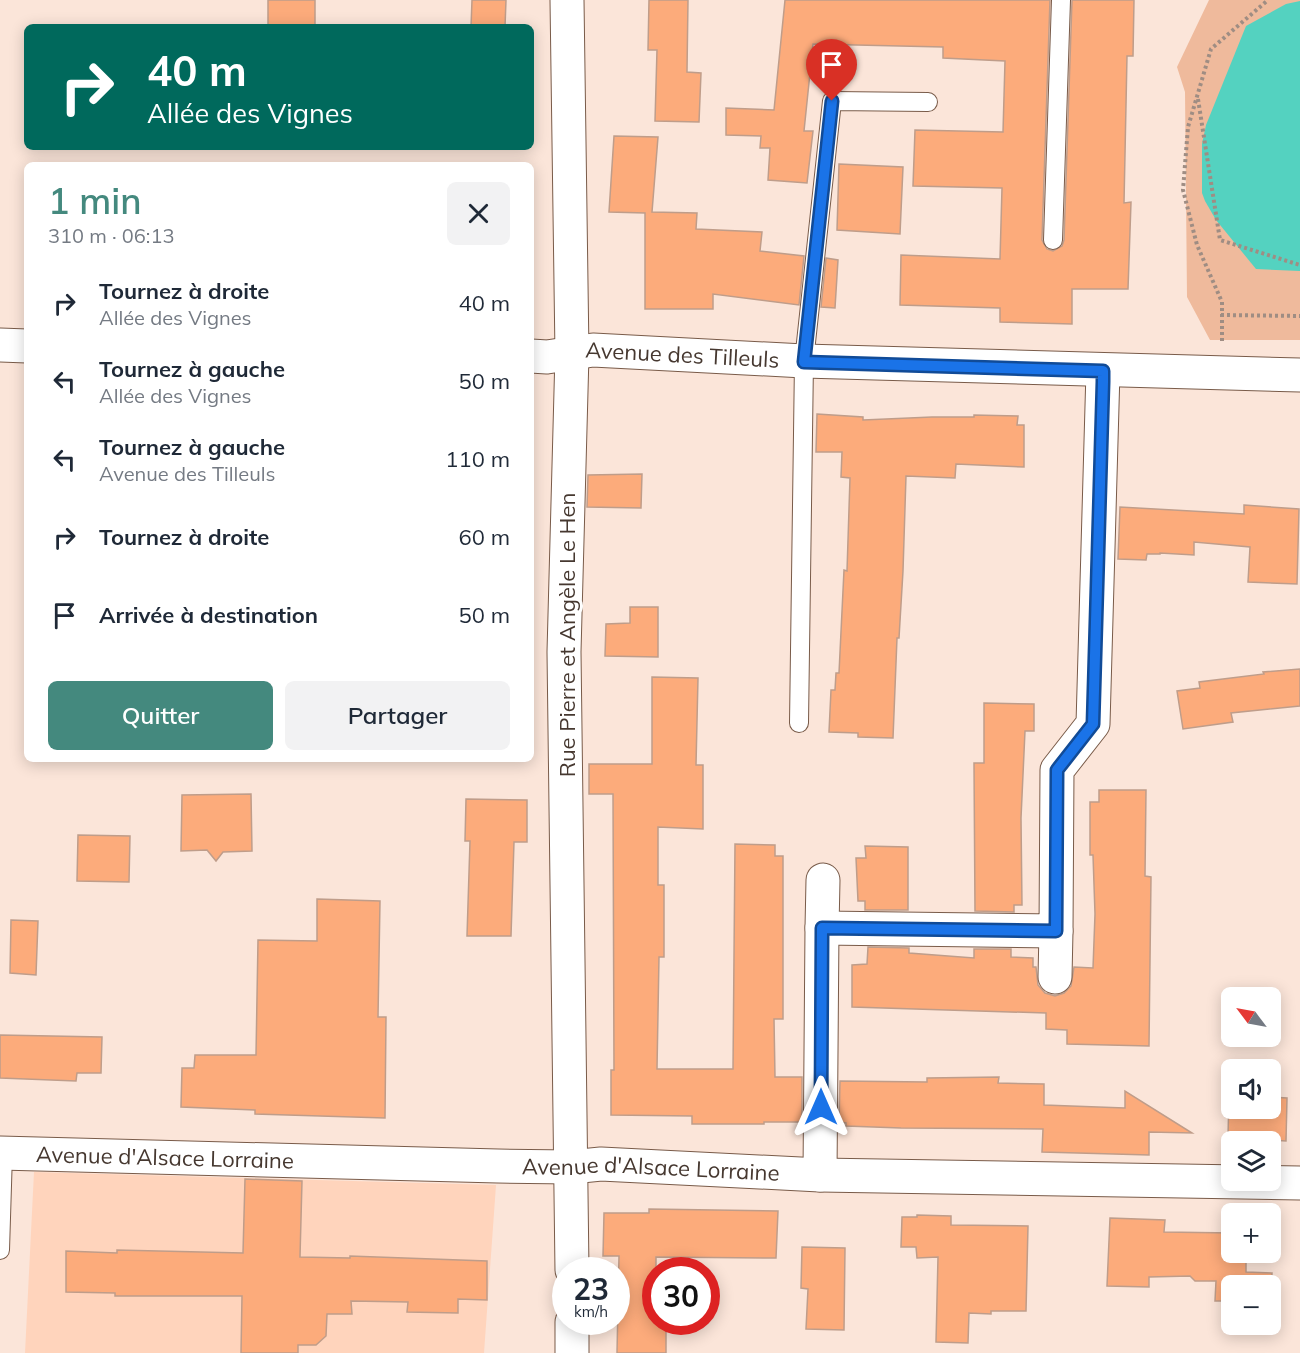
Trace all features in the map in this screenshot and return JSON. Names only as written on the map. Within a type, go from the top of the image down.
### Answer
[{"type":"street","name":"Rue Pierre et Angèle Le Hen","points":[[567,0],[572,354],[564,652],[572,1257]]},
{"type":"street","points":[[0,345],[24,346]]},
{"type":"street","name":"Avenue des Tilleuls","points":[[534,356],[572,354],[593,350],[804,362],[1300,375]]},
{"type":"street","points":[[1055,977],[1057,770],[1093,724],[1103,371]]},
{"type":"street","points":[[820,1175],[823,880]]},
{"type":"street","points":[[822,928],[1056,931]]},
{"type":"street","name":"Avenue d'Alsace Lorraine","points":[[1,1153],[571,1167],[601,1164],[820,1175],[1300,1183]]},
{"type":"street","points":[[572,1335],[572,1353]]},
{"type":"lane","points":[[1053,240],[1061,0]]},
{"type":"lane","points":[[799,723],[804,362],[832,101],[928,102]]},
{"type":"lane","points":[[0,1250],[1,1153]]},
{"type":"path","points":[[1268,0],[1211,50],[1188,127],[1183,190],[1197,245],[1222,302],[1221,315],[1300,316]]},
{"type":"path","points":[[1197,96],[1220,240],[1300,265]]},
{"type":"shaded area","points":[[1209,0],[1300,0],[1300,340],[1210,340],[1187,297],[1185,92],[1177,67]]},
{"type":"shaded area","points":[[34,1172],[496,1185],[484,1353],[25,1353]]},
{"type":"water","points":[[1300,1],[1300,271],[1256,269],[1216,220],[1205,201],[1202,193],[1202,144],[1206,125],[1246,26],[1286,4]]},
{"type":"building","points":[[268,0],[315,0],[315,24],[268,24]]},
{"type":"building","points":[[472,0],[506,0],[505,24],[471,24]]},
{"type":"building","points":[[649,0],[688,0],[687,72],[701,73],[699,122],[655,121],[657,50],[648,50]]},
{"type":"building","points":[[785,0],[1050,0],[1042,240],[1047,249],[1053,251],[1062,246],[1064,240],[1072,0],[1134,0],[1133,56],[1127,56],[1124,203],[1131,202],[1128,289],[1072,289],[1072,324],[1000,322],[1000,308],[900,305],[901,255],[1000,259],[1002,188],[913,186],[915,130],[1003,132],[1005,61],[943,58],[943,47],[813,44],[804,131],[813,131],[807,183],[768,180],[770,148],[760,148],[761,136],[726,135],[726,108],[774,110]]},
{"type":"building","points":[[614,136],[658,137],[652,212],[697,213],[696,229],[762,232],[760,251],[804,256],[799,305],[713,294],[713,309],[645,309],[645,213],[609,212]]},
{"type":"building","points":[[839,164],[903,167],[900,234],[837,230]]},
{"type":"building","points":[[826,258],[838,260],[835,308],[821,307]]},
{"type":"building","points":[[817,414],[863,417],[863,420],[974,417],[974,415],[1018,416],[1017,425],[1024,425],[1024,467],[956,464],[955,478],[906,476],[893,738],[858,737],[858,733],[829,732],[831,690],[835,690],[836,673],[839,673],[844,570],[847,571],[850,478],[841,477],[842,452],[816,452]]},
{"type":"building","points":[[642,474],[641,508],[587,507],[588,475]]},
{"type":"building","points":[[1244,505],[1299,509],[1297,584],[1248,582],[1250,547],[1194,542],[1194,555],[1160,553],[1147,554],[1146,560],[1118,559],[1120,507],[1244,514]]},
{"type":"building","points":[[630,607],[658,607],[658,657],[605,656],[606,624],[630,623]]},
{"type":"building","points":[[1300,669],[1300,706],[1231,713],[1233,722],[1183,729],[1177,691],[1200,688],[1199,682]]},
{"type":"building","points":[[652,677],[698,678],[696,765],[703,765],[703,829],[658,827],[658,885],[664,885],[664,957],[659,957],[657,1069],[733,1069],[735,844],[775,845],[775,856],[783,856],[783,1019],[774,1019],[775,1077],[802,1077],[802,1122],[692,1124],[692,1116],[611,1115],[611,1070],[614,1070],[613,794],[589,794],[589,764],[652,764]]},
{"type":"building","points":[[984,703],[1034,704],[1034,731],[1025,731],[1021,818],[1022,905],[1014,905],[1014,912],[975,911],[974,763],[984,763]]},
{"type":"building","points":[[1099,790],[1146,790],[1145,876],[1151,877],[1149,1046],[1067,1044],[1067,1030],[1046,1029],[1046,1013],[852,1007],[852,965],[867,964],[868,947],[909,948],[909,953],[974,958],[974,949],[1011,949],[1011,957],[1033,958],[1038,985],[1045,993],[1055,996],[1064,993],[1071,986],[1074,967],[1093,968],[1095,914],[1093,855],[1090,855],[1090,802],[1099,802]]},
{"type":"building","points":[[251,794],[252,851],[223,852],[216,861],[207,850],[181,851],[182,795]]},
{"type":"building","points":[[466,799],[527,800],[527,842],[514,842],[511,936],[467,936],[470,841],[465,841]]},
{"type":"building","points":[[78,835],[130,836],[129,882],[77,881]]},
{"type":"building","points":[[865,846],[908,847],[908,910],[865,910],[865,901],[858,901],[856,858],[866,858]]},
{"type":"building","points":[[317,899],[380,901],[378,1017],[386,1017],[385,1118],[255,1114],[255,1110],[181,1107],[182,1068],[194,1068],[195,1055],[256,1055],[258,940],[317,941]]},
{"type":"building","points":[[11,920],[38,921],[36,975],[10,973]]},
{"type":"building","points":[[0,1035],[102,1037],[101,1073],[77,1073],[76,1081],[0,1078]]},
{"type":"building","points":[[999,1077],[998,1083],[1044,1084],[1044,1105],[1125,1108],[1125,1091],[1192,1133],[1149,1132],[1149,1155],[1042,1152],[1043,1129],[901,1128],[846,1126],[846,1123],[839,1122],[840,1081],[927,1082],[927,1078]]},
{"type":"building","points":[[1281,1098],[1287,1098],[1286,1141],[1281,1141],[1281,1131],[1228,1131],[1228,1119],[1281,1119]]},
{"type":"building","points":[[245,1179],[302,1181],[300,1257],[350,1258],[350,1256],[487,1261],[487,1300],[458,1299],[458,1313],[407,1312],[408,1302],[351,1301],[352,1314],[327,1314],[326,1336],[316,1345],[298,1345],[298,1353],[241,1353],[242,1296],[115,1296],[115,1293],[66,1292],[66,1251],[243,1253]]},
{"type":"building","points":[[649,1209],[778,1211],[776,1258],[642,1257],[642,1335],[666,1335],[666,1353],[617,1353],[617,1335],[630,1335],[630,1257],[603,1256],[604,1213],[649,1213]]},
{"type":"building","points":[[917,1215],[951,1216],[951,1225],[1028,1226],[1026,1311],[969,1313],[968,1343],[936,1342],[938,1257],[917,1258],[916,1247],[901,1247],[902,1217],[917,1217]]},
{"type":"building","points":[[1110,1218],[1165,1220],[1164,1232],[1221,1233],[1221,1263],[1246,1263],[1246,1272],[1272,1273],[1272,1275],[1221,1275],[1221,1301],[1215,1301],[1216,1281],[1195,1281],[1190,1276],[1149,1277],[1149,1287],[1107,1286]]},
{"type":"building","points":[[802,1247],[845,1248],[844,1330],[806,1329],[808,1289],[801,1288]]},
{"type":"route","points":[[821,1107],[822,928],[1056,931],[1057,770],[1093,724],[1103,382],[1103,371],[804,362],[832,101]]}]
